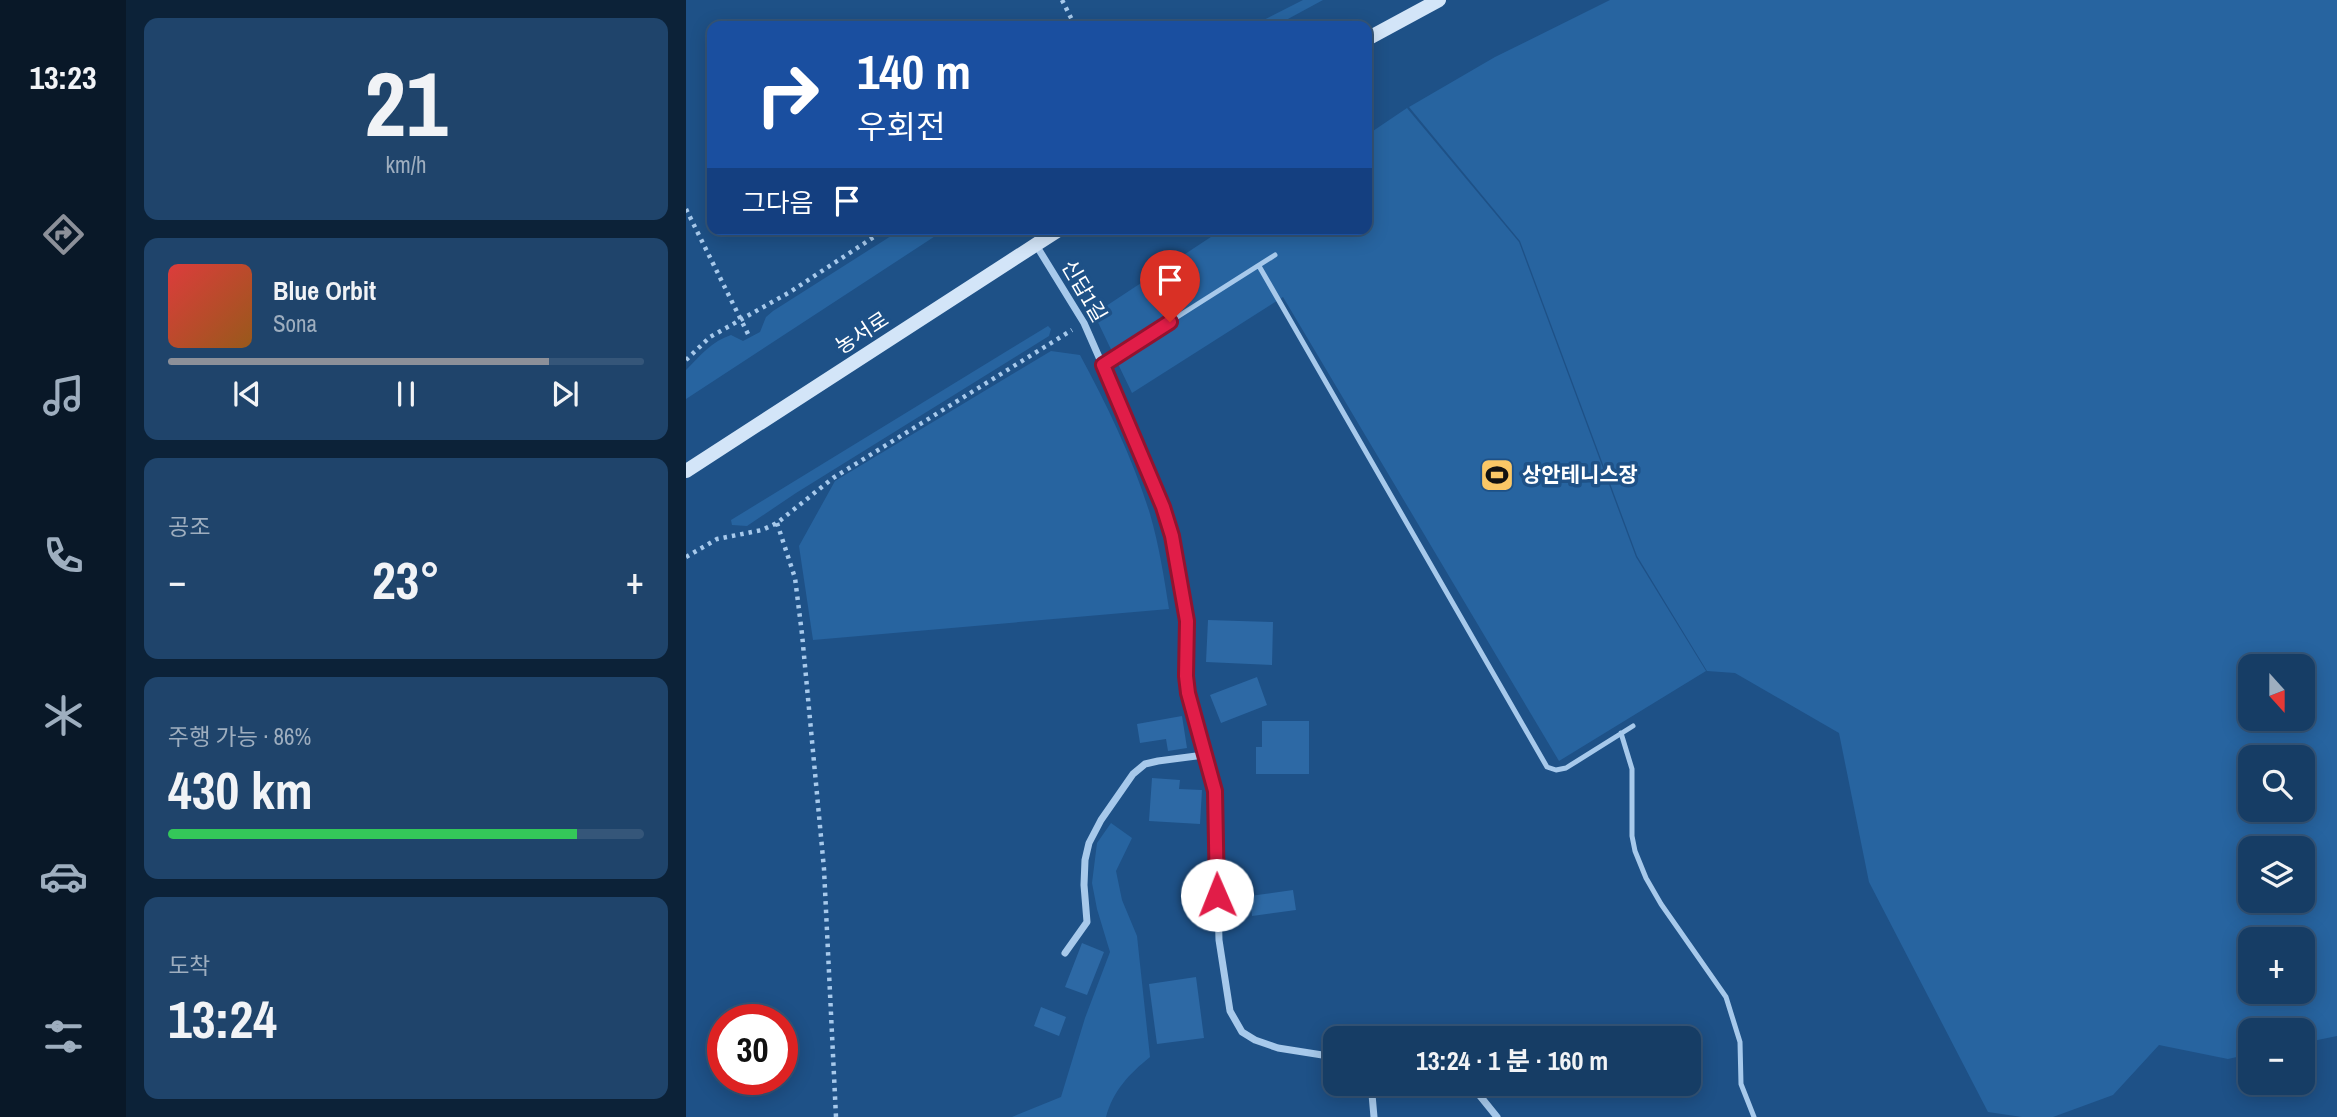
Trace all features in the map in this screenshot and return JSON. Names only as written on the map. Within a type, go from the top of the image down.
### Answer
[{"type":"street","points":[[1372,36],[1439,0]]},
{"type":"street","name":"농서로","points":[[686,471],[1051,235]]},
{"type":"street","name":"신답1길","points":[[1036,245],[1084,323],[1163,507],[1172,536],[1187,621],[1188,693],[1215,791],[1219,940],[1230,1011],[1242,1032],[1255,1040],[1278,1048],[1323,1055]]},
{"type":"street","points":[[1065,953],[1087,922],[1084,885],[1089,843],[1101,820],[1133,774],[1138,768],[1158,761],[1204,755]]},
{"type":"street","points":[[1372,1096],[1374,1117]]},
{"type":"street","points":[[1480,1096],[1496,1117]]},
{"type":"lane","points":[[1103,365],[1275,255]]},
{"type":"lane","points":[[1259,266],[1544,763],[1556,771],[1566,768],[1633,726]]},
{"type":"lane","points":[[1621,733],[1632,769],[1635,851],[1661,904],[1727,998],[1740,1042],[1741,1084],[1754,1117]]},
{"type":"path","points":[[1062,0],[1072,21]]},
{"type":"path","points":[[686,209],[749,337]]},
{"type":"path","points":[[686,360],[710,337],[790,292],[877,235]]},
{"type":"path","points":[[686,557],[717,539],[762,530],[777,523],[833,478],[1084,323]]},
{"type":"path","points":[[801,491],[804,501]]},
{"type":"path","points":[[777,523],[795,578],[802,634],[824,869],[836,1117]]},
{"type":"shaded area","points":[[1303,0],[1323,0],[1284,21],[1262,21]]},
{"type":"shaded area","points":[[1610,0],[2337,0],[2337,1036],[2315,1041],[2315,1018],[2238,1018],[2238,1057],[2228,1059],[2159,1045],[2113,1095],[2053,1117],[2022,1117],[1988,1112],[1869,882],[1839,733],[1735,673],[1707,671],[1637,556],[1520,241],[1409,107],[1495,57]]},
{"type":"shaded area","name":"상안테니스장","points":[[1407,108],[1519,242],[1636,557],[1706,671],[1559,761],[1283,297],[1132,393],[1094,314],[1214,235],[1372,235],[1372,132]]},
{"type":"shaded area","points":[[893,235],[937,235],[686,399],[686,370],[701,354],[731,335],[743,341],[760,332],[766,317]]},
{"type":"shaded area","points":[[1048,326],[1051,329],[1049,336],[747,526],[732,525],[731,520]]},
{"type":"shaded area","points":[[1051,351],[1080,355],[1119,433],[1150,514],[1169,609],[813,640],[799,546],[835,481]]},
{"type":"shaded area","points":[[1111,823],[1132,838],[1116,871],[1122,900],[1137,936],[1150,1057],[1123,1084],[1106,1117],[1012,1117],[1061,1097],[1085,1018],[1110,952],[1092,883],[1097,843]]},
{"type":"building","points":[[1208,620],[1273,622],[1272,665],[1206,662]]},
{"type":"building","points":[[1257,677],[1267,705],[1221,723],[1210,695]]},
{"type":"building","points":[[1182,716],[1187,748],[1168,751],[1166,739],[1140,743],[1137,724]]},
{"type":"building","points":[[1262,721],[1309,721],[1309,774],[1256,774],[1256,747],[1262,747]]},
{"type":"building","points":[[1152,778],[1180,780],[1179,789],[1202,790],[1200,824],[1149,821]]},
{"type":"building","points":[[1293,890],[1296,910],[1252,916],[1250,896]]},
{"type":"building","points":[[1082,943],[1104,952],[1087,995],[1065,987]]},
{"type":"building","points":[[1196,977],[1204,1038],[1157,1044],[1149,984]]},
{"type":"building","points":[[1041,1007],[1066,1017],[1059,1036],[1034,1026]]},
{"type":"place","name":"상안테니스장","points":[[1497,475]]},
{"type":"route","points":[[1170,322],[1103,365],[1145,462],[1172,536],[1187,621],[1188,693],[1215,791],[1217,895]]}]
